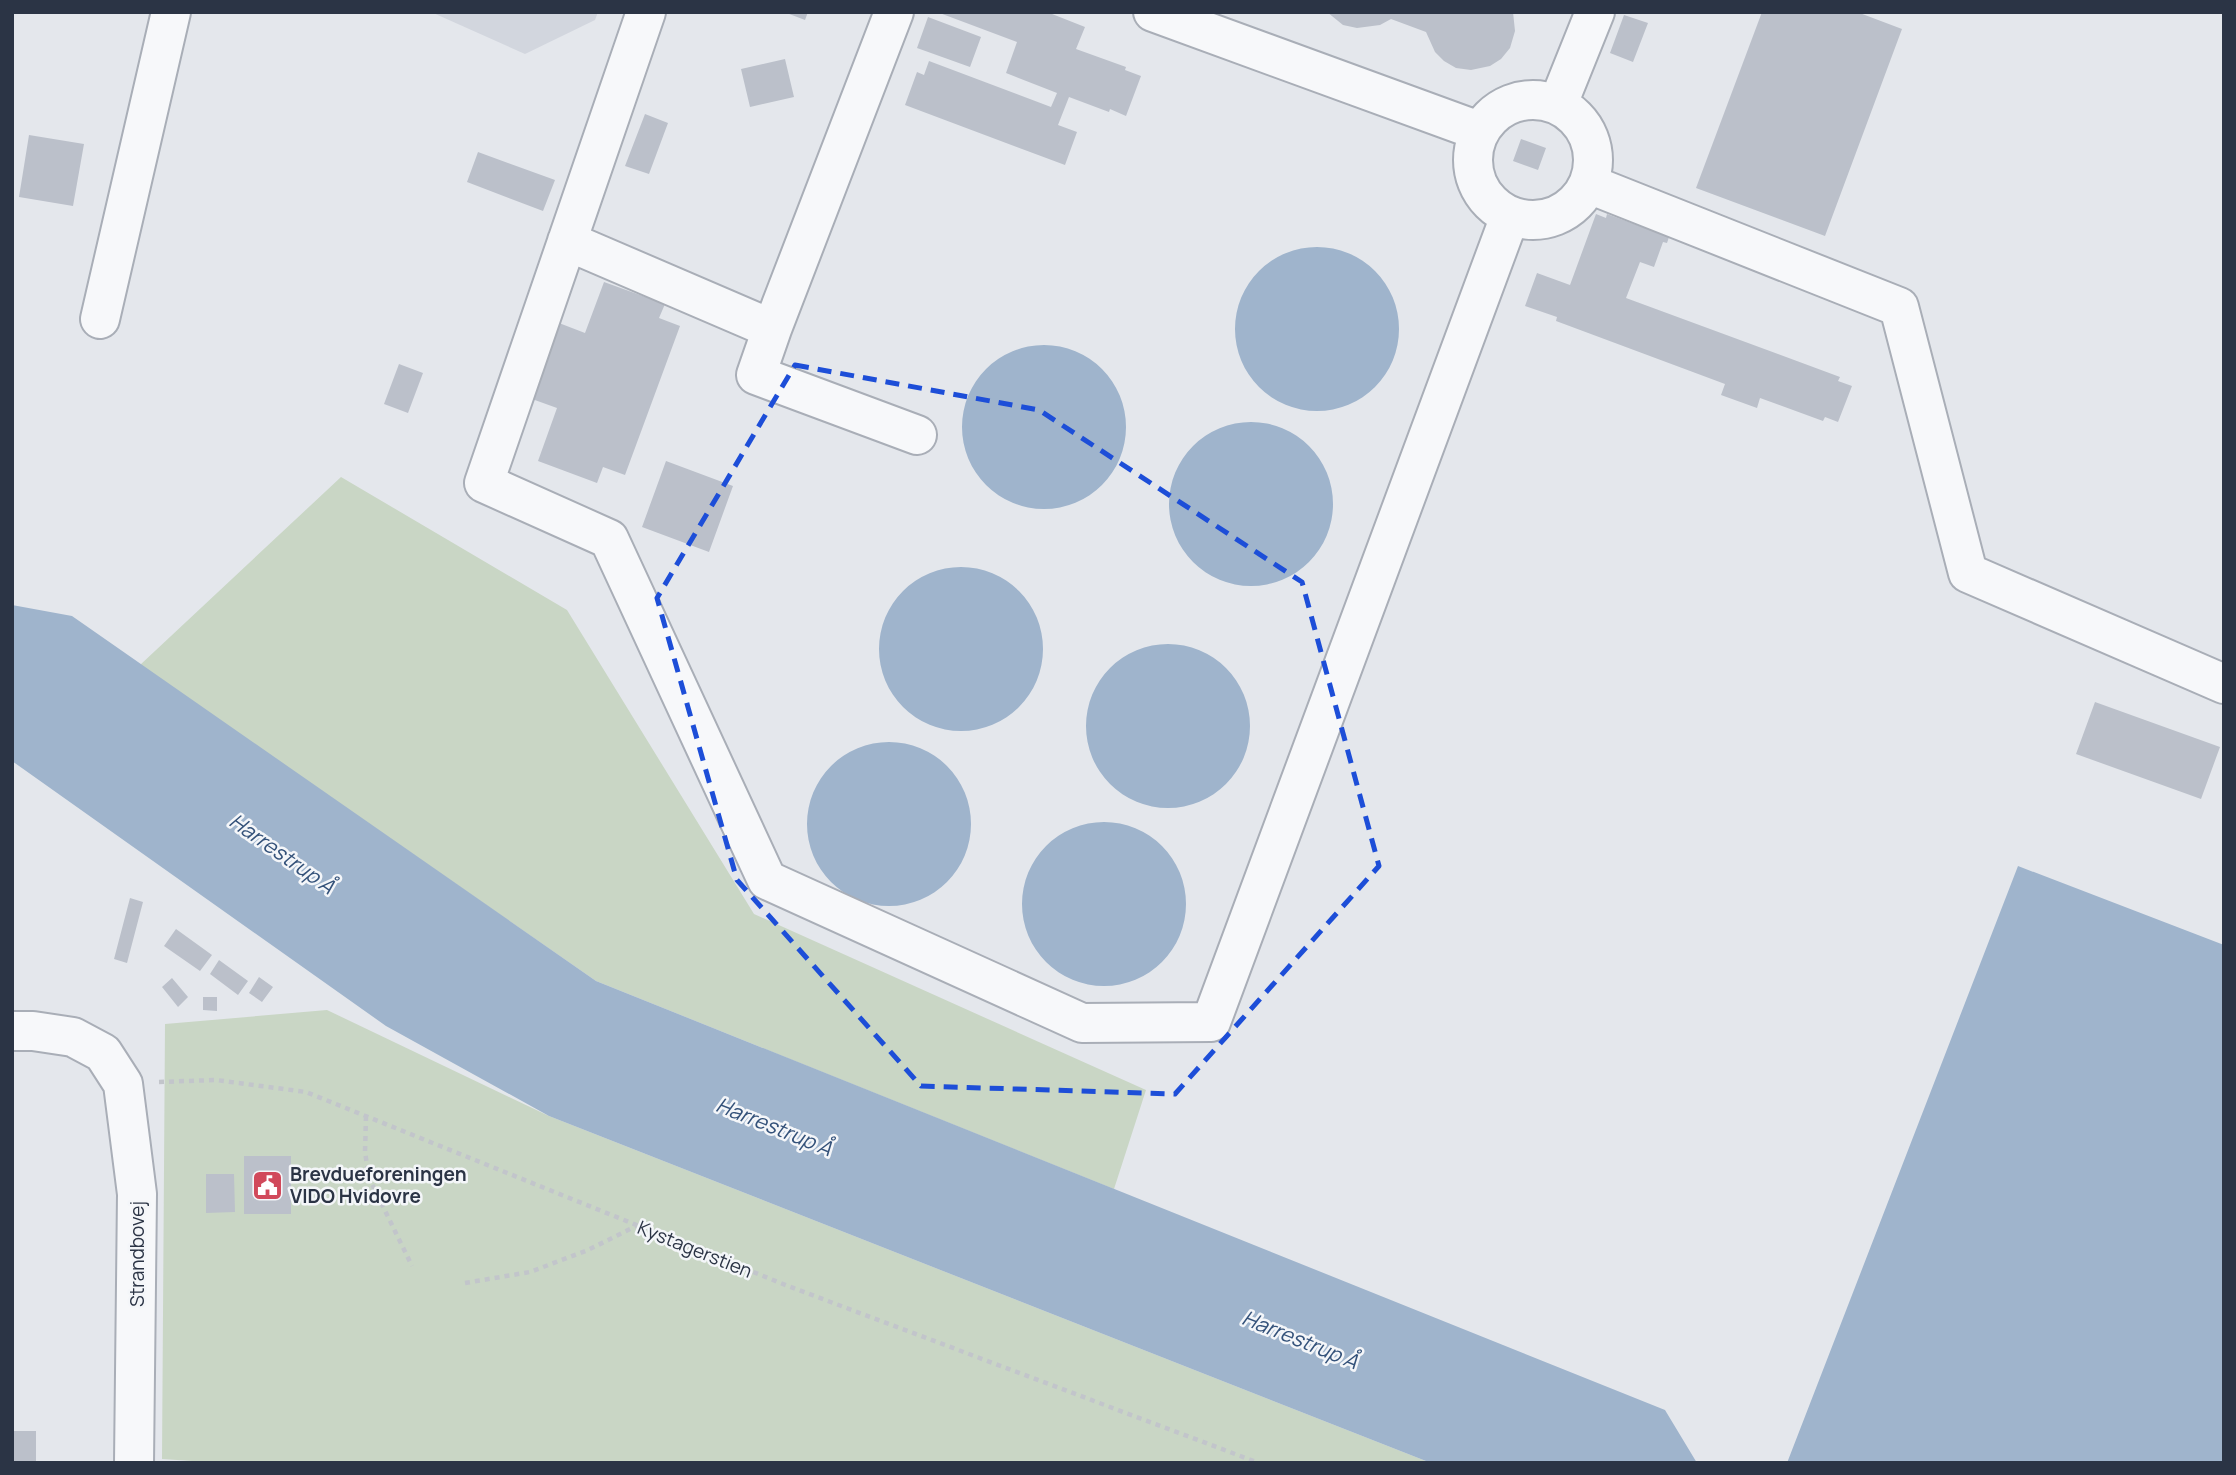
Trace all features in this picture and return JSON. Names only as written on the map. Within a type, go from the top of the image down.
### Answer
[{"type":"street","points":[[100,319],[171,12]]},
{"type":"street","points":[[646,12],[484,483],[609,540],[767,880],[1082,1023],[1211,1022],[1510,216]]},
{"type":"street","points":[[894,12],[756,375],[916,435]]},
{"type":"street","points":[[1153,12],[1479,131]]},
{"type":"street","points":[[1558,104],[1595,12]]},
{"type":"street","points":[[1541,99],[1558,104],[1574,115],[1586,129],[1594,165],[1589,184],[1579,199],[1564,211],[1547,219],[1528,220],[1510,216],[1493,206],[1480,190],[1473,171],[1473,150],[1479,131],[1490,117],[1505,106],[1541,99]]},
{"type":"street","points":[[1589,184],[1899,307],[1968,573],[2224,684]]},
{"type":"street","points":[[568,241],[772,329]]},
{"type":"street","points":[[12,1031],[73,1037],[113,1068]]},
{"type":"street","name":"Strandbovej","points":[[113,1068],[137,1194],[134,1463]]},
{"type":"path","name":"Kystagerstien","points":[[113,1068],[306,1092],[788,1286],[1259,1463]]},
{"type":"path","points":[[366,1116],[365,1152],[369,1178],[412,1266]]},
{"type":"path","points":[[465,1283],[530,1272],[588,1250],[636,1226]]},
{"type":"highlighted area","points":[[795,365],[1039,410],[1302,582],[1379,866],[1175,1094],[921,1086],[737,880],[657,598]]},
{"type":"shaded area","points":[[431,12],[598,12],[595,20],[525,54]]},
{"type":"green space","points":[[341,477],[567,610],[754,914],[1146,1090],[1114,1189],[596,981],[140,665]]},
{"type":"green space","points":[[327,1010],[549,1116],[1431,1463],[222,1463],[162,1459],[165,1024]]},
{"type":"water","points":[[1317,247],[1348,253],[1375,271],[1393,298],[1399,329],[1393,360],[1375,387],[1348,405],[1317,411],[1286,405],[1259,387],[1241,360],[1235,329],[1241,298],[1259,271],[1286,253]]},
{"type":"water","points":[[1044,345],[1075,351],[1102,369],[1120,396],[1126,427],[1120,458],[1102,485],[1075,503],[1044,509],[1013,503],[986,485],[968,458],[962,427],[968,396],[986,369],[1013,351]]},
{"type":"water","points":[[1251,422],[1282,428],[1309,446],[1327,473],[1333,504],[1327,535],[1309,562],[1282,580],[1251,586],[1220,580],[1193,562],[1175,535],[1169,504],[1175,473],[1193,446],[1220,428]]},
{"type":"water","points":[[961,567],[992,573],[1019,591],[1037,618],[1043,649],[1037,680],[1019,707],[992,725],[961,731],[930,725],[903,707],[885,680],[879,649],[885,618],[903,591],[930,573]]},
{"type":"water","name":"Harrestrup Å","points":[[12,605],[72,616],[596,981],[1665,1410],[1697,1463],[1431,1463],[549,1116],[386,1026],[12,761]]},
{"type":"water","points":[[1168,644],[1199,650],[1226,668],[1244,695],[1250,726],[1244,757],[1226,784],[1199,802],[1168,808],[1137,802],[1110,784],[1092,757],[1086,726],[1092,695],[1110,668],[1137,650]]},
{"type":"water","points":[[889,742],[920,748],[947,766],[965,793],[971,824],[965,855],[947,882],[920,900],[889,906],[858,900],[831,882],[813,855],[807,824],[813,793],[831,766],[858,748]]},
{"type":"water","points":[[1104,822],[1135,828],[1162,846],[1180,873],[1186,904],[1180,935],[1162,962],[1135,980],[1104,986],[1073,980],[1046,962],[1028,935],[1022,904],[1028,873],[1046,846],[1073,828]]},
{"type":"water","points":[[2018,866],[2224,945],[2224,1463],[1787,1463]]},
{"type":"building","points":[[784,12],[808,12],[805,20]]},
{"type":"building","points":[[937,12],[1047,12],[1085,27],[1076,49],[1126,67],[1125,70],[1141,76],[1126,116],[1069,97],[1058,125],[1077,132],[1065,165],[905,105],[917,72],[924,75],[929,61],[1051,107],[1057,93],[1006,73],[1017,42]]},
{"type":"building","points":[[1327,12],[1513,12],[1515,31],[1510,48],[1501,59],[1490,66],[1471,70],[1456,68],[1444,61],[1435,52],[1426,32],[1391,19],[1380,25],[1357,28],[1343,25]]},
{"type":"building","points":[[1762,12],[1857,12],[1902,29],[1825,236],[1696,188]]},
{"type":"building","points":[[1624,15],[1648,23],[1633,62],[1610,53]]},
{"type":"building","points":[[928,17],[981,37],[970,67],[917,48]]},
{"type":"building","points":[[785,59],[794,97],[750,107],[741,69]]},
{"type":"building","points":[[645,114],[668,123],[649,174],[625,166]]},
{"type":"building","points":[[29,135],[84,144],[73,206],[19,197]]},
{"type":"building","points":[[1521,139],[1546,148],[1538,170],[1513,161]]},
{"type":"building","points":[[478,152],[555,180],[543,211],[467,182]]},
{"type":"building","points":[[1596,214],[1606,218],[1607,214],[1669,237],[1667,243],[1663,242],[1654,267],[1640,262],[1626,298],[1840,377],[1838,381],[1852,386],[1838,422],[1825,417],[1823,421],[1760,398],[1757,408],[1721,395],[1725,384],[1556,321],[1557,317],[1525,306],[1537,273],[1570,285]]},
{"type":"building","points":[[604,282],[665,304],[659,318],[680,326],[625,475],[603,467],[597,483],[538,461],[557,408],[532,399],[559,323],[585,333]]},
{"type":"building","points":[[399,364],[423,373],[408,413],[384,404]]},
{"type":"building","points":[[666,461],[733,486],[709,552],[642,527]]},
{"type":"building","points":[[2095,702],[2220,747],[2201,799],[2076,754]]},
{"type":"building","points":[[130,898],[143,902],[127,963],[114,959]]},
{"type":"building","points":[[176,929],[212,955],[200,971],[164,946]]},
{"type":"building","points":[[219,960],[248,981],[238,995],[210,974]]},
{"type":"building","points":[[259,977],[273,987],[262,1002],[249,993]]},
{"type":"building","points":[[172,978],[188,997],[178,1007],[162,987]]},
{"type":"building","points":[[203,997],[217,997],[217,1011],[203,1010]]},
{"type":"building","name":"Brevdueforeningen VIDO Hvidovre","points":[[244,1156],[291,1156],[291,1214],[244,1214]]},
{"type":"building","points":[[206,1174],[234,1174],[235,1212],[206,1213]]},
{"type":"building","points":[[12,1431],[36,1431],[36,1463],[12,1463]]},
{"type":"place","name":"Brevdueforeningen VIDO Hvidovre","points":[[267,1185]]}]
